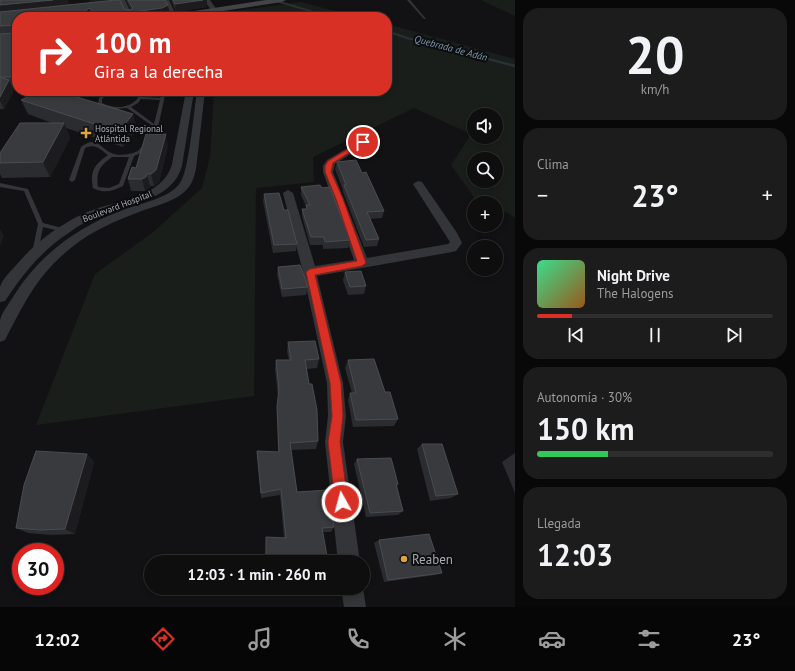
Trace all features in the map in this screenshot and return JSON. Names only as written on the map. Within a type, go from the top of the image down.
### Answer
[{"type":"street","points":[[166,0],[170,12]]},
{"type":"street","points":[[207,0],[210,12]]},
{"type":"street","points":[[219,12],[252,3],[282,0]]},
{"type":"street","points":[[252,3],[293,1]]},
{"type":"street","points":[[115,4],[122,2],[127,12]]},
{"type":"street","name":"Boulevard Hospital","points":[[0,297],[18,270],[34,253],[53,237],[100,211],[155,192],[166,184],[174,175],[177,164],[189,96]]},
{"type":"street","name":"Boulevard Hospital","points":[[0,336],[7,318],[34,278],[46,263],[68,243],[90,229],[114,217],[170,197],[181,189],[188,180],[191,169],[200,96]]},
{"type":"street","points":[[362,263],[328,172],[328,166],[330,162],[363,142]]},
{"type":"street","points":[[310,272],[442,251],[452,248],[456,243],[418,184]]},
{"type":"street","points":[[288,193],[310,272],[335,383],[337,416],[334,442],[348,555]]},
{"type":"street","points":[[353,595],[355,607]]},
{"type":"lane","points":[[408,0],[425,18]]},
{"type":"lane","points":[[103,96],[100,99],[100,104],[106,107],[116,108],[128,107],[138,102],[140,98],[163,99]]},
{"type":"lane","points":[[72,180],[84,147],[89,144],[98,145],[111,155],[132,155],[141,151],[156,127],[163,96]]},
{"type":"lane","points":[[128,107],[156,127]]},
{"type":"lane","points":[[111,155],[98,164],[94,177],[96,188],[110,190],[121,185],[132,155]]},
{"type":"lane","points":[[0,185],[26,190],[41,224],[34,253]]},
{"type":"lane","points":[[41,224],[64,230]]},
{"type":"shaded area","points":[[481,0],[515,0],[515,16]]},
{"type":"shaded area","points":[[301,2],[339,12],[226,12]]},
{"type":"shaded area","points":[[392,25],[515,59],[515,218],[506,212],[503,212],[503,196],[473,196],[467,188],[503,188],[503,152],[467,152],[467,188],[451,165],[467,140],[467,144],[503,144],[503,108],[467,108],[467,132],[414,108],[313,157],[314,182],[256,188],[254,396],[36,425],[95,274],[152,233],[202,188],[210,157],[214,96],[392,96]]},
{"type":"building","points":[[0,0],[53,0],[0,5]]},
{"type":"building","points":[[116,0],[120,0],[124,9],[131,10],[133,8],[128,0],[165,0],[168,5],[162,8],[133,12],[92,12],[93,11],[89,8],[85,12],[12,12],[12,25],[0,26],[0,12]]},
{"type":"building","points":[[173,0],[203,0],[175,4]]},
{"type":"building","points":[[12,33],[11,77],[0,77],[0,34]]},
{"type":"building","points":[[0,77],[9,80],[0,97]]},
{"type":"building","points":[[29,96],[74,96],[133,114],[119,132],[21,100]]},
{"type":"building","points":[[20,123],[64,123],[43,162],[0,163],[0,153]]},
{"type":"building","points":[[146,134],[166,134],[156,170],[151,174],[147,174],[146,177],[142,179],[128,179],[132,167],[136,168]]},
{"type":"building","points":[[356,160],[362,173],[366,172],[384,211],[367,212],[379,239],[366,240],[344,185],[346,185],[337,162]]},
{"type":"building","points":[[320,185],[322,188],[330,187],[350,240],[325,242],[324,237],[311,237],[302,209],[307,209],[306,205],[310,205],[301,187]]},
{"type":"building","points":[[279,193],[284,210],[288,210],[297,244],[274,245],[264,194]]},
{"type":"building","points":[[300,265],[308,287],[282,289],[278,267]]},
{"type":"building","points":[[361,271],[366,286],[350,287],[345,272]]},
{"type":"building","points":[[315,341],[319,359],[305,360],[309,384],[312,384],[317,410],[318,441],[290,443],[297,492],[329,490],[334,527],[322,528],[327,555],[266,555],[266,537],[286,538],[281,489],[261,493],[257,451],[279,452],[277,407],[279,389],[276,360],[291,360],[288,342]]},
{"type":"building","points":[[374,359],[385,392],[390,392],[398,419],[356,420],[350,393],[356,393],[348,360]]},
{"type":"building","points":[[422,444],[442,444],[458,494],[436,496]]},
{"type":"building","points":[[36,451],[87,454],[65,529],[40,530],[16,528],[24,485]]},
{"type":"building","points":[[391,458],[403,511],[370,513],[357,459]]},
{"type":"building","name":"Reaben","points":[[429,534],[442,573],[388,580],[379,540]]},
{"type":"waterway","name":"Quebrada de Adán","points":[[273,0],[314,12]]},
{"type":"waterway","name":"Quebrada de Adán","points":[[392,33],[466,53]]},
{"type":"waterway","name":"Quebrada de Adán","points":[[462,52],[515,66]]},
{"type":"place","name":"Hospital Regional Atlántida","points":[[86,133]]},
{"type":"place","name":"Reaben","points":[[404,559]]},
{"type":"route","points":[[342,502],[334,442],[337,416],[335,383],[310,272],[362,263],[328,172],[328,166],[330,162],[363,142]]}]
